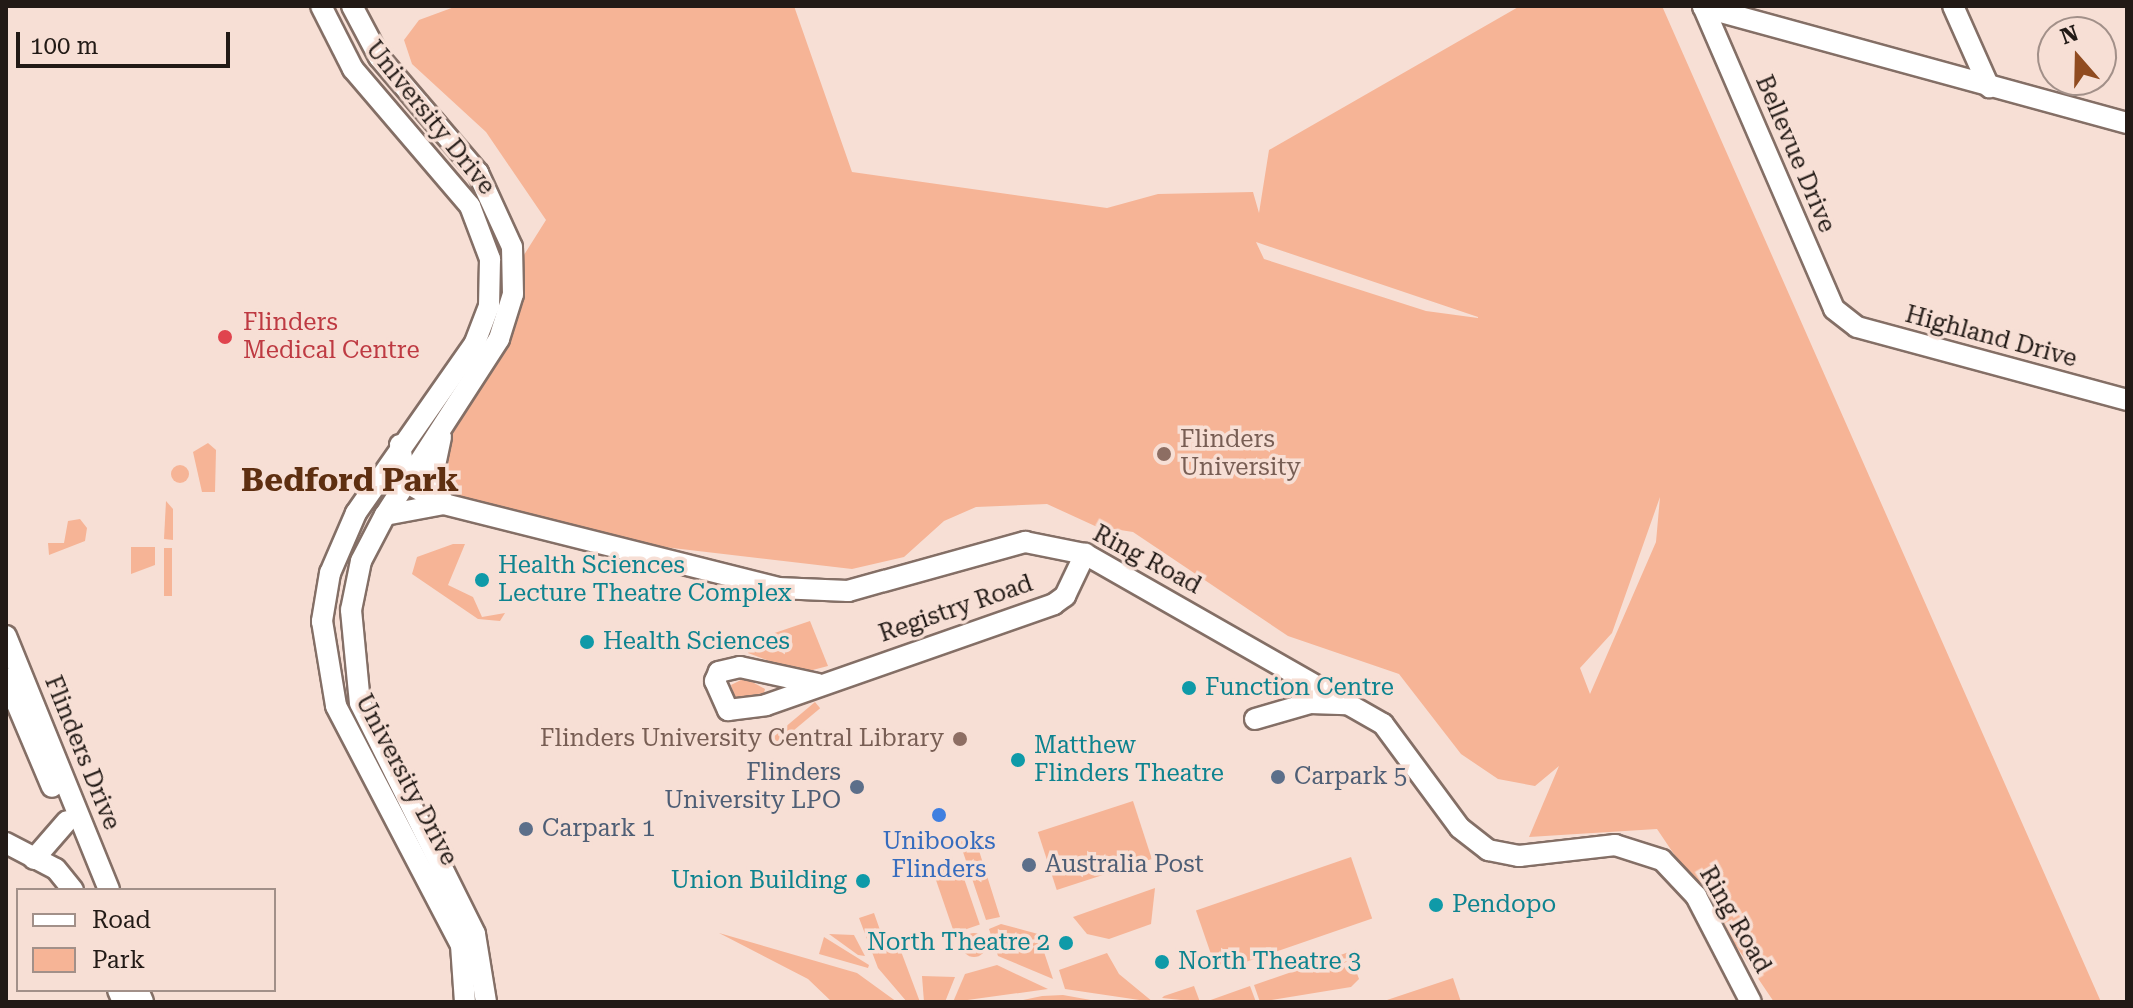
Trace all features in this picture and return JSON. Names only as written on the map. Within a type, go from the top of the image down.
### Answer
[{"type":"street","name":"University Drive","points":[[321,6],[353,69],[470,206],[490,259],[489,306],[475,343],[400,445],[334,564],[322,621],[328,685],[450,917],[467,970],[465,1002]]},
{"type":"street","name":"University Drive","points":[[352,6],[379,57],[478,173],[512,247],[513,294],[499,339],[385,515],[353,594],[355,681],[379,752],[475,934],[486,1002]]},
{"type":"street","points":[[1953,6],[1989,87]]},
{"type":"street","points":[[1703,7],[2127,123]]},
{"type":"street","name":"Bellevue Drive","points":[[1703,7],[1844,318]]},
{"type":"street","name":"Highland Drive","points":[[1844,318],[2127,400]]},
{"type":"street","points":[[385,515],[444,504],[432,480],[444,428]]},
{"type":"street","points":[[334,564],[372,500],[406,482],[400,445]]},
{"type":"street","name":"Ring Road","points":[[406,482],[444,504],[798,590],[848,591],[1025,542],[1085,554],[1355,705],[1395,735],[1460,828],[1488,850],[1519,856],[1615,845],[1672,867],[1696,896],[1751,1002]]},
{"type":"street","name":"Registry Road","points":[[818,684],[1054,604],[1065,596],[1085,554]]},
{"type":"street","name":"Flinders Drive","points":[[6,636],[108,888]]},
{"type":"street","name":"Flinders Drive","points":[[6,678],[94,888]]},
{"type":"street","points":[[1255,719],[1330,700],[1355,705]]},
{"type":"street","points":[[34,859],[67,821]]},
{"type":"street","points":[[6,843],[64,875],[72,888]]},
{"type":"green space","points":[[457,6],[794,6],[852,172],[1107,208],[1158,194],[1253,192],[1259,213],[1269,150],[1520,6],[1662,6],[2101,1002],[1774,1002],[1657,829],[1529,837],[1559,766],[1535,786],[1498,779],[1461,754],[1399,674],[1288,636],[1133,532],[1095,526],[1047,504],[976,507],[944,521],[904,557],[852,569],[553,534],[450,493],[441,479],[444,428],[492,354],[512,274],[546,220],[486,132],[412,64],[404,40],[419,20]],"holes":[[[1256,242],[1478,317],[1478,318],[1426,311],[1264,259]],[[1660,497],[1656,542],[1590,694],[1580,668],[1612,633]]]},
{"type":"green space","points":[[208,443],[216,450],[215,492],[202,492],[193,452]]},
{"type":"green space","points":[[176,465],[184,465],[189,474],[187,481],[176,483],[171,478],[171,470]]},
{"type":"green space","points":[[166,501],[173,509],[173,540],[164,539]]},
{"type":"green space","points":[[80,519],[87,528],[85,541],[49,555],[48,543],[64,543],[68,521]]},
{"type":"green space","points":[[453,544],[465,544],[448,585],[473,597],[482,617],[505,613],[500,621],[478,619],[412,574],[417,557]]},
{"type":"green space","points":[[131,547],[155,547],[155,565],[131,574]]},
{"type":"green space","points":[[164,548],[172,548],[172,596],[164,596]]},
{"type":"green space","points":[[810,621],[828,666],[801,673],[748,653],[754,640]]},
{"type":"green space","points":[[745,678],[765,689],[764,693],[735,698],[731,685]]},
{"type":"green space","points":[[815,702],[820,708],[776,745],[771,739]]},
{"type":"green space","points":[[1133,801],[1152,859],[1057,890],[1038,832]]},
{"type":"green space","points":[[957,835],[975,838],[1000,917],[986,920],[963,852],[948,846]]},
{"type":"green space","points":[[1351,857],[1372,918],[1217,972],[1196,910]]},
{"type":"green space","points":[[959,864],[980,925],[954,933],[933,873]]},
{"type":"green space","points":[[1155,888],[1151,924],[1109,939],[1087,934],[1073,917]]},
{"type":"green space","points":[[874,913],[887,950],[899,946],[920,1002],[907,1002],[878,968],[859,918]]},
{"type":"green space","points":[[1001,924],[1038,934],[1053,979],[998,956],[989,929]]},
{"type":"green space","points":[[719,933],[857,973],[897,1002],[832,1002],[808,979]]},
{"type":"green space","points":[[969,933],[979,933],[986,940],[986,950],[979,957],[969,957],[962,950],[962,940]]},
{"type":"green space","points":[[829,934],[854,935],[865,956],[858,955]]},
{"type":"green space","points":[[824,937],[869,965],[868,968],[819,954]]},
{"type":"green space","points":[[1349,952],[1359,979],[1351,987],[1260,1002],[1254,985]]},
{"type":"green space","points":[[1107,953],[1119,974],[1153,1002],[1065,989],[1059,970]]},
{"type":"green space","points":[[997,965],[1048,989],[953,1002],[965,974]]},
{"type":"green space","points":[[922,976],[955,977],[945,1002],[924,1002]]},
{"type":"green space","points":[[1453,978],[1461,1002],[1384,1002],[1384,1001]]},
{"type":"green space","points":[[1194,986],[1200,1002],[1162,998],[1164,996]]},
{"type":"green space","points":[[1250,986],[1256,1002],[1205,1002]]},
{"type":"green space","points":[[1063,995],[1102,1002],[1014,1002],[1042,996]]},
{"type":"place","name":"Flinders Medical Centre","points":[[225,337]]},
{"type":"place","name":"Flinders University","points":[[1164,454]]},
{"type":"place","name":"Health Sciences Lecture Theatre Complex","points":[[482,580]]},
{"type":"place","name":"Health Sciences","points":[[587,642]]},
{"type":"place","name":"Function Centre","points":[[1189,688]]},
{"type":"place","name":"Flinders University Central Library","points":[[960,739]]},
{"type":"place","name":"Matthew Flinders Theatre","points":[[1018,760]]},
{"type":"place","name":"Carpark 5","points":[[1278,777]]},
{"type":"place","name":"Flinders University LPO","points":[[857,787]]},
{"type":"place","name":"Unibooks Flinders","points":[[939,815]]},
{"type":"place","name":"Carpark 1","points":[[526,829]]},
{"type":"place","name":"Australia Post","points":[[1029,865]]},
{"type":"place","name":"Union Building","points":[[863,881]]},
{"type":"place","name":"Pendopo","points":[[1436,905]]},
{"type":"place","name":"North Theatre 2","points":[[1066,943]]},
{"type":"place","name":"North Theatre 3","points":[[1162,962]]},
{"type":"district","name":"Bedford Park","points":[[350,480]]}]
